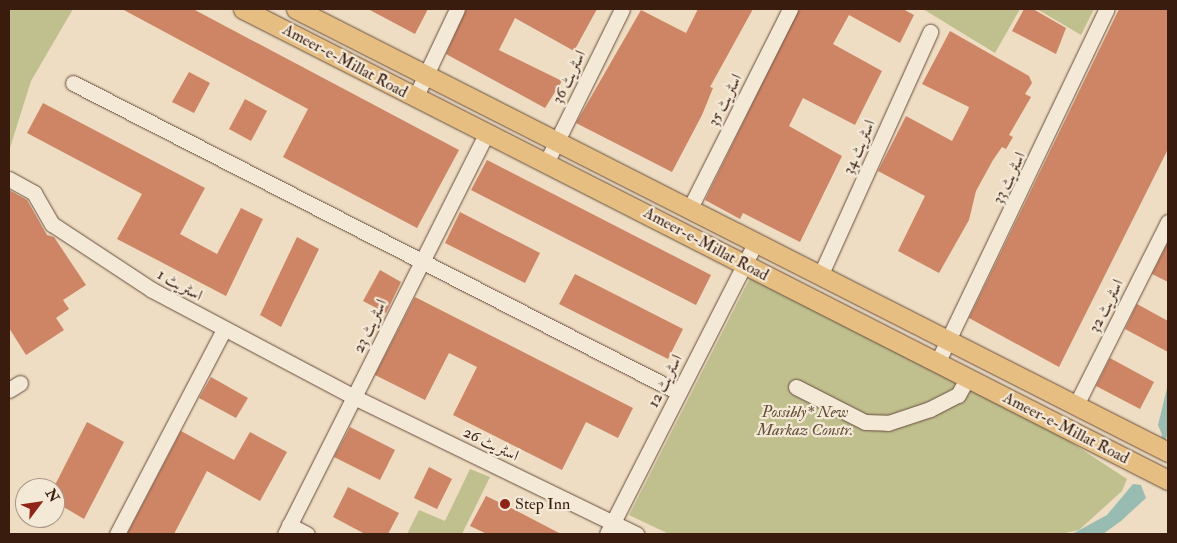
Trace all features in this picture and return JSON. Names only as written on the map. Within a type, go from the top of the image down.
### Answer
[{"type":"main road","name":"Ameer-e-Millat Road","points":[[243,9],[415,98],[547,161],[1168,480]]},
{"type":"main road","name":"Ameer-e-Millat Road","points":[[296,9],[690,208],[947,342],[1168,452]]},
{"type":"street","points":[[415,98],[424,75],[457,9]]},
{"type":"street","name":"اسٹریٹ 36","points":[[547,161],[622,9]]},
{"type":"street","name":"اسٹریٹ 35","points":[[690,208],[790,9]]},
{"type":"street","name":"اسٹریٹ 33","points":[[938,361],[1107,9]]},
{"type":"street","name":"اسٹریٹ 34","points":[[820,276],[930,32]]},
{"type":"street","points":[[73,83],[678,392]]},
{"type":"street","name":"اسٹریٹ 23","points":[[287,530],[487,132]]},
{"type":"street","name":"اسٹریٹ 1","points":[[9,178],[34,193],[52,224],[152,290],[354,397]]},
{"type":"street","name":"اسٹریٹ 32","points":[[1076,405],[1168,222]]},
{"type":"street","name":"اسٹریٹ 12","points":[[610,529],[755,243]]},
{"type":"street","points":[[117,534],[224,329]]},
{"type":"street","points":[[796,387],[865,422],[888,423],[930,410],[958,395],[968,377]]},
{"type":"street","name":"اسٹریٹ 26","points":[[354,397],[610,529]]},
{"type":"street","points":[[610,529],[636,534]]},
{"type":"street","points":[[287,530],[307,534]]},
{"type":"green space","points":[[9,9],[73,9],[31,81],[9,151]]},
{"type":"green space","points":[[923,9],[1020,9],[995,53]]},
{"type":"green space","points":[[1037,9],[1094,9],[1081,35]]},
{"type":"green space","name":"Possibly* New Markaz Constr.","points":[[756,266],[1014,405],[1127,479],[1122,491],[1079,530],[1061,534],[669,534],[629,515]]},
{"type":"green space","points":[[470,469],[490,477],[462,534],[407,534],[419,510],[445,521]]},
{"type":"water","points":[[1168,384],[1168,435],[1163,437],[1158,425]]},
{"type":"water","points":[[1133,484],[1141,485],[1146,498],[1121,521],[1103,534],[1072,534],[1107,515]]},
{"type":"building","points":[[122,9],[193,9],[459,150],[417,228],[283,157],[308,109]]},
{"type":"building","points":[[368,9],[428,9],[415,34]]},
{"type":"building","points":[[466,9],[597,9],[574,51],[515,18],[499,50],[562,81],[545,108],[446,54]]},
{"type":"building","points":[[698,9],[753,9],[710,87],[713,88],[702,115],[672,172],[576,123],[641,10],[686,33]]},
{"type":"building","points":[[799,9],[903,9],[914,15],[900,43],[849,15],[833,44],[882,71],[855,125],[803,98],[789,126],[842,156],[800,242],[743,213],[740,219],[705,200]]},
{"type":"building","points":[[1024,9],[1033,9],[1066,28],[1056,54],[1012,31]]},
{"type":"building","points":[[1119,9],[1168,9],[1168,149],[1059,367],[969,318]]},
{"type":"building","points":[[950,31],[1029,76],[1032,83],[1025,94],[1031,97],[1009,135],[1013,137],[1006,149],[1002,147],[993,160],[976,191],[969,220],[939,273],[898,251],[925,196],[878,171],[906,116],[952,141],[968,110],[969,107],[922,84]]},
{"type":"building","points":[[189,72],[210,83],[194,113],[172,102]]},
{"type":"building","points":[[245,99],[267,111],[251,141],[229,129]]},
{"type":"building","points":[[43,103],[205,188],[180,234],[217,254],[241,208],[263,219],[226,296],[117,239],[142,194],[27,133]]},
{"type":"building","points":[[487,160],[711,275],[696,305],[471,190]]},
{"type":"building","points":[[9,190],[27,200],[47,235],[54,237],[86,285],[63,300],[69,309],[56,318],[64,330],[26,355],[9,328]]},
{"type":"building","points":[[460,212],[540,253],[525,283],[445,243]]},
{"type":"building","points":[[297,237],[319,249],[281,327],[260,315]]},
{"type":"building","points":[[1168,242],[1168,282],[1152,274]]},
{"type":"building","points":[[380,270],[401,282],[386,313],[363,301]]},
{"type":"building","points":[[575,274],[683,329],[668,359],[559,304]]},
{"type":"building","points":[[415,297],[633,408],[618,438],[586,422],[562,470],[453,415],[477,367],[449,353],[425,400],[375,375]]},
{"type":"building","points":[[1137,304],[1168,321],[1168,352],[1125,329]]},
{"type":"building","points":[[1110,358],[1154,382],[1140,409],[1096,386]]},
{"type":"building","points":[[211,377],[248,398],[236,418],[199,398]]},
{"type":"building","points":[[87,422],[124,442],[84,519],[65,508],[65,478],[59,478]]},
{"type":"building","points":[[350,427],[395,450],[380,480],[334,457]]},
{"type":"building","points":[[181,431],[234,460],[250,432],[287,452],[260,501],[207,471],[174,534],[127,534]]},
{"type":"building","points":[[429,467],[452,479],[437,509],[414,498]]},
{"type":"building","points":[[348,487],[399,513],[388,534],[365,534],[333,517]]},
{"type":"building","points":[[486,496],[561,534],[487,534],[470,526]]},
{"type":"waterway","points":[[1163,438],[1168,423]]},
{"type":"place","name":"Step Inn","points":[[505,504]]}]
